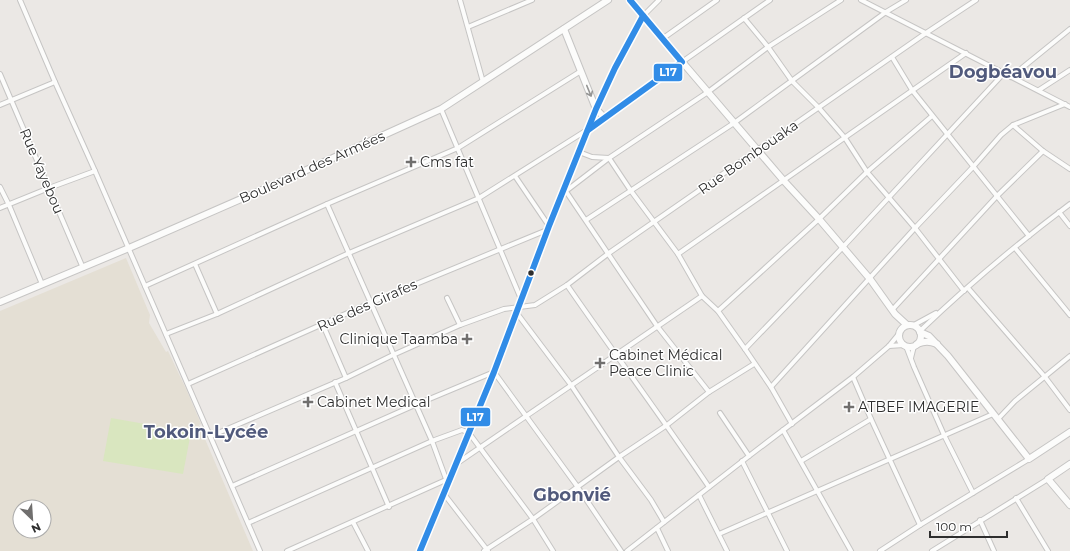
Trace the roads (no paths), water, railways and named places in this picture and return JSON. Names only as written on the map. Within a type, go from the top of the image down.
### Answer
[{"type":"main road","name":"Boulevard des Armées","points":[[0,302],[83,268],[280,182],[441,109],[608,0]]},
{"type":"main road","points":[[630,0],[784,181],[843,247],[870,279],[894,312],[929,336],[937,344],[1029,459],[1070,432]]},
{"type":"main road","points":[[420,551],[444,494],[448,479],[456,464],[494,372],[548,228],[596,109],[615,68],[643,16]]},
{"type":"main road","points":[[564,29],[596,109],[606,118]]},
{"type":"main road","points":[[588,130],[682,62]]},
{"type":"main road","points":[[894,312],[900,342],[905,346],[916,345],[924,341],[930,341],[937,344]]},
{"type":"main road","points":[[899,333],[911,325]]},
{"type":"main road","points":[[916,345],[920,338],[920,331]]},
{"type":"main road","points":[[1070,464],[1048,479],[1070,505]]},
{"type":"street","points":[[20,0],[55,82],[96,171],[260,551]]},
{"type":"street","points":[[460,0],[483,82]]},
{"type":"street","points":[[468,27],[532,0]]},
{"type":"street","points":[[643,16],[659,0]]},
{"type":"street","points":[[662,39],[717,0]]},
{"type":"street","points":[[682,62],[770,0]]},
{"type":"street","points":[[709,392],[658,326],[565,189],[708,92],[768,47],[842,0]]},
{"type":"street","points":[[861,0],[1070,107]]},
{"type":"street","points":[[586,220],[734,123],[886,12],[906,0]]},
{"type":"street","name":"Rue Bombouaka","points":[[211,436],[346,378],[460,325],[504,308],[517,310],[535,305],[568,285],[609,253],[926,33],[976,0]]},
{"type":"street","points":[[744,18],[768,47],[792,81],[819,108],[845,138],[867,172],[915,228],[964,291]]},
{"type":"street","points":[[1011,77],[1070,29]]},
{"type":"street","points":[[678,254],[966,53]]},
{"type":"street","points":[[892,57],[912,90],[1029,236]]},
{"type":"street","points":[[1039,90],[1070,70]]},
{"type":"street","points":[[146,286],[327,204],[458,148],[581,71]]},
{"type":"street","points":[[745,349],[889,198],[1004,73]]},
{"type":"street","name":"Rue Yayebou","points":[[0,74],[83,268]]},
{"type":"street","points":[[0,105],[55,82]]},
{"type":"street","points":[[770,387],[1001,136],[1013,125],[1065,104]]},
{"type":"street","points":[[441,109],[521,299]]},
{"type":"street","points":[[718,311],[819,219],[867,172],[932,116]]},
{"type":"street","points":[[1013,125],[1043,151],[1070,169]]},
{"type":"street","points":[[166,334],[217,314],[349,253],[479,198],[588,130]]},
{"type":"street","points":[[894,312],[939,259],[997,196],[1043,151]]},
{"type":"street","points":[[579,152],[592,157],[609,158]]},
{"type":"street","points":[[609,158],[630,191],[678,254],[702,296],[718,311],[745,349],[792,424]]},
{"type":"street","points":[[0,208],[96,171]]},
{"type":"street","points":[[515,176],[548,228]]},
{"type":"street","points":[[0,187],[42,284]]},
{"type":"street","points":[[287,551],[389,507],[448,479],[327,204]]},
{"type":"street","points":[[920,331],[938,312],[1070,204]]},
{"type":"street","points":[[1059,212],[1070,226]]},
{"type":"street","name":"Rue des Girafes","points":[[188,384],[370,303],[548,228]]},
{"type":"street","points":[[1015,248],[1070,315]]},
{"type":"street","points":[[195,264],[217,314]]},
{"type":"street","points":[[568,285],[709,487]]},
{"type":"street","points":[[968,288],[1045,376],[1070,410]]},
{"type":"street","points":[[456,464],[702,296]]},
{"type":"street","points":[[447,298],[460,325]]},
{"type":"street","points":[[517,310],[571,385],[619,457],[651,500],[664,522]]},
{"type":"street","points":[[911,325],[938,312]]},
{"type":"street","points":[[323,325],[346,378]]},
{"type":"street","points":[[627,551],[742,461],[854,377],[889,346],[899,333]]},
{"type":"street","points":[[911,361],[912,351],[916,345]]},
{"type":"street","points":[[889,346],[905,346],[944,435],[973,493]]},
{"type":"street","points":[[998,419],[1015,401],[1070,356]]},
{"type":"street","points":[[444,494],[487,550],[533,519],[577,486],[667,425],[709,392],[754,364]]},
{"type":"street","points":[[232,486],[357,432],[415,405],[494,372],[577,486],[621,551]]},
{"type":"street","points":[[854,377],[871,419],[920,525]]},
{"type":"street","points":[[335,382],[389,507]]},
{"type":"street","points":[[720,413],[749,456]]},
{"type":"street","points":[[719,534],[993,414]]},
{"type":"street","points":[[801,461],[871,419]]},
{"type":"street","points":[[783,430],[851,551]]},
{"type":"street","points":[[248,523],[432,441],[464,431],[469,433],[533,519],[553,551]]},
{"type":"street","points":[[880,551],[1029,459]]},
{"type":"street","points":[[742,461],[787,551]]},
{"type":"street","points":[[932,551],[1048,479]]},
{"type":"street","points":[[699,495],[727,551]]},
{"type":"street","points":[[1016,498],[1048,551]]},
{"type":"street","points":[[980,520],[994,551]]},
{"type":"street","points":[[353,522],[368,551]]},
{"type":"street","points":[[657,528],[668,551]]},
{"type":"place","name":"Cms fat","points":[[411,162]]},
{"type":"place","name":"Clinique Taamba","points":[[467,339]]},
{"type":"place","name":"Cabinet Médical Peace Clinic","points":[[600,363]]},
{"type":"place","name":"Cabinet Medical","points":[[308,402]]},
{"type":"place","name":"ATBEF IMAGERIE","points":[[849,407]]},
{"type":"district","name":"Dogbéavou","points":[[1003,72]]},
{"type":"district","name":"Tokoin-Lycée","points":[[206,432]]},
{"type":"district","name":"Gbonvié","points":[[572,495]]}]
